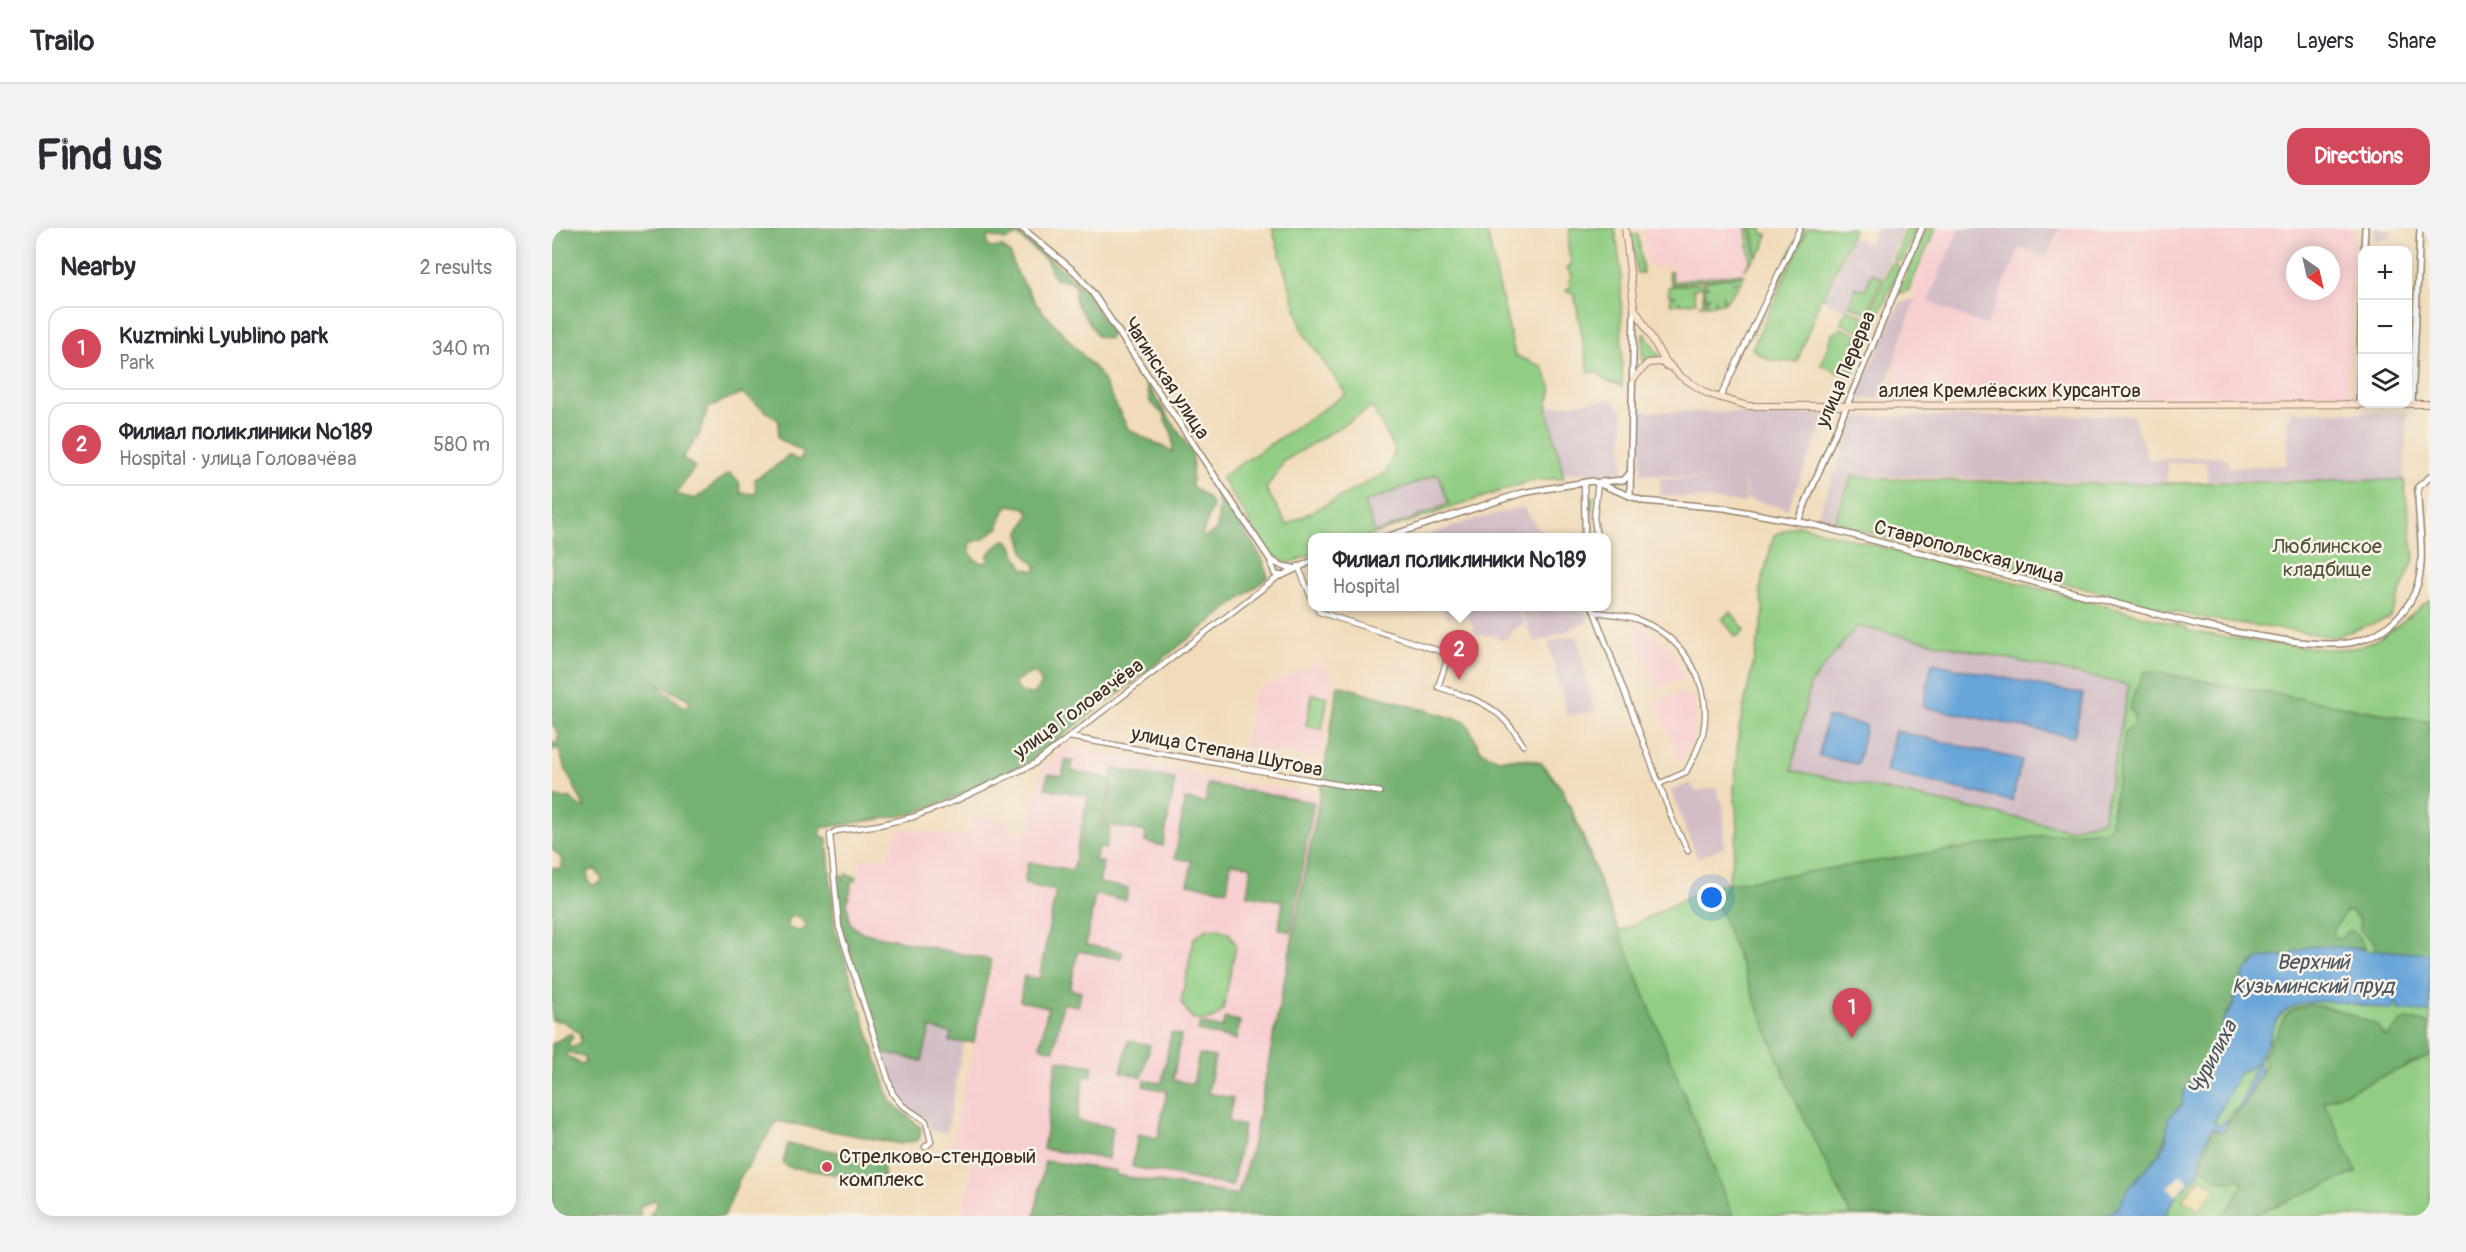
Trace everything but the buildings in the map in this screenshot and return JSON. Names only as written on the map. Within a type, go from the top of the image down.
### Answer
[{"type":"main road","points":[[1625,228],[1634,307]]},
{"type":"main road","name":"аллея Кремлёвских Курсантов","points":[[1634,307],[1650,338],[1675,370],[1694,385],[1720,398],[1748,406],[2358,405]]},
{"type":"main road","points":[[1633,379],[1648,363],[1660,362],[1675,370]]},
{"type":"main road","name":"аллея Кремлёвских Курсантов","points":[[2412,404],[2430,404]]},
{"type":"street","name":"Чагинская улица","points":[[1022,228],[1075,272],[1092,292],[1270,559],[1274,570]]},
{"type":"street","points":[[1720,398],[1800,228]]},
{"type":"street","name":"улица Перерва","points":[[1798,521],[1844,407],[1922,228]]},
{"type":"street","points":[[2364,246],[2366,228]]},
{"type":"street","points":[[2412,404],[2420,228]]},
{"type":"street","points":[[2360,354],[2362,300]]},
{"type":"street","points":[[1630,496],[1634,307]]},
{"type":"street","points":[[1596,533],[1594,518],[1598,482],[1624,480],[1631,472]]},
{"type":"street","name":"Ставропольская улица","points":[[1396,533],[1522,493],[1584,482],[1598,482],[1643,501],[1724,507],[1798,521],[2185,622],[2265,636],[2342,644],[2365,639],[2387,626],[2404,611],[2411,601],[2421,565],[2418,487],[2430,477]]},
{"type":"street","points":[[1584,482],[1585,533]]},
{"type":"street","name":"Чагинская улица","points":[[1270,559],[1281,566]]},
{"type":"street","points":[[1281,575],[1308,562]]},
{"type":"street","points":[[1270,581],[1274,570],[1281,566],[1296,567]]},
{"type":"street","points":[[1281,566],[1281,575]]},
{"type":"street","points":[[1296,567],[1308,591]]},
{"type":"street","points":[[1274,570],[1281,575]]},
{"type":"street","name":"улица Головачёва","points":[[925,1147],[931,1142],[926,1121],[902,1106],[893,1094],[839,927],[830,835],[836,831],[913,817],[955,801],[1034,764],[1270,581],[1281,575]]},
{"type":"street","points":[[1318,611],[1449,654],[1438,687],[1488,704],[1516,734],[1523,745]]},
{"type":"street","points":[[1595,611],[1661,783],[1673,821],[1688,851]]},
{"type":"street","points":[[1606,611],[1638,619],[1662,631],[1687,655],[1703,690],[1701,741],[1686,772],[1672,776],[1661,783]]},
{"type":"street","name":"улица Степана Шутова","points":[[1069,737],[1329,785],[1380,792]]},
{"type":"shaded area","points":[[1642,228],[1746,228],[1751,260],[1740,273],[1673,282],[1671,265],[1648,267]]},
{"type":"shaded area","points":[[1876,228],[1903,228],[1882,278],[1872,274],[1865,291],[1856,287],[1847,311],[1825,302],[1852,237],[1869,244]]},
{"type":"shaded area","points":[[1938,228],[2355,228],[2348,397],[1890,399],[1896,361],[1916,296],[1912,289]]},
{"type":"shaded area","points":[[1959,228],[2059,228],[2046,258],[2020,247],[1986,326],[1928,301]]},
{"type":"shaded area","points":[[2374,228],[2392,228],[2392,237],[2374,240]]},
{"type":"shaded area","points":[[1915,299],[1888,381],[1884,382],[1879,399],[1859,399],[1857,395],[1900,303]]},
{"type":"shaded area","points":[[1611,399],[1623,411],[1623,473],[1563,473],[1547,407]]},
{"type":"shaded area","points":[[1642,411],[1822,414],[1825,417],[1788,509],[1747,499],[1746,486],[1741,479],[1745,487],[1746,503],[1660,495],[1660,479],[1708,479],[1641,474]]},
{"type":"shaded area","points":[[2291,411],[2407,413],[2404,480],[2208,481],[2206,462],[2168,463],[2166,484],[1851,475],[1833,520],[1817,516],[1857,417],[2133,415],[2148,460],[2222,456],[2222,460],[2227,460],[2229,467],[2287,465],[2288,418]]},
{"type":"shaded area","points":[[1438,474],[1450,504],[1375,533],[1364,503]]},
{"type":"shaded area","points":[[1523,507],[1542,533],[1434,533]]},
{"type":"shaded area","points":[[1443,611],[1462,611],[1447,618]]},
{"type":"shaded area","points":[[1465,611],[1518,611],[1525,623],[1510,632],[1511,636],[1500,641],[1497,636],[1477,635]]},
{"type":"shaded area","points":[[1521,611],[1584,611],[1588,622],[1535,643]]},
{"type":"shaded area","points":[[1638,624],[1670,648],[1685,678],[1657,689],[1636,641],[1634,631]]},
{"type":"shaded area","points":[[1857,626],[2129,685],[2103,820],[2068,829],[1792,770],[1810,684]]},
{"type":"shaded area","points":[[1577,635],[1594,711],[1567,716],[1548,642]]},
{"type":"shaded area","points":[[1320,661],[1334,678],[1321,759],[1244,746],[1254,691]]},
{"type":"shaded area","points":[[1679,692],[1690,695],[1696,709],[1694,736],[1680,762],[1657,702]]},
{"type":"shaded area","points":[[1068,746],[1211,778],[1320,795],[1253,1144],[1238,1195],[1115,1175],[1116,1171],[1045,1161],[1035,1216],[962,1216],[974,1156],[950,1150],[993,961],[856,935],[850,924],[847,903],[858,879],[861,857],[881,860],[889,856],[896,832],[904,828],[961,836],[970,833],[974,815],[1007,822],[1007,828],[1027,833],[1044,762],[1054,764],[1055,754]]},
{"type":"shaded area","points":[[1691,783],[1695,792],[1716,788],[1724,807],[1724,847],[1697,858],[1671,790]]},
{"type":"shaded area","points":[[930,1028],[952,1033],[950,1042],[963,1043],[947,1133],[930,1130],[930,1124],[925,1118],[894,1094],[883,1052],[922,1061]]},
{"type":"green space","points":[[552,228],[1013,228],[1071,277],[1086,293],[1112,333],[1108,339],[1097,336],[1078,307],[1076,288],[1072,282],[1055,279],[1046,260],[1017,235],[1006,240],[988,236],[987,244],[990,248],[1003,247],[1011,255],[1015,269],[1037,305],[1099,373],[1129,430],[1173,452],[1172,433],[1165,421],[1165,416],[1150,402],[1146,383],[1193,454],[1192,486],[1208,498],[1213,506],[1202,535],[1205,537],[1217,529],[1219,505],[1214,486],[1262,558],[1268,577],[1107,702],[1095,695],[1091,698],[1095,711],[1031,760],[953,798],[912,814],[821,828],[821,836],[827,838],[835,929],[890,1101],[921,1128],[919,1140],[901,1144],[777,1121],[740,1178],[724,1216],[649,1216],[658,1204],[654,1200],[641,1206],[639,1212],[642,1216],[552,1216],[552,1044],[571,1033],[573,1037],[568,1044],[572,1048],[580,1042],[580,1034],[563,1021],[552,1020],[552,867],[557,869],[562,867],[561,858],[552,849],[552,797],[571,798],[579,807],[584,806],[558,748],[552,750],[552,742],[557,744],[559,734],[552,724]],"holes":[[[742,393],[779,421],[778,438],[803,452],[800,461],[788,455],[779,464],[755,479],[756,494],[741,493],[739,482],[729,473],[695,499],[676,494],[695,467],[682,458],[699,435],[708,407]],[[1009,505],[1026,508],[1029,515],[1019,534],[1025,554],[1037,567],[1034,571],[1023,568],[1009,541],[1003,540],[988,554],[988,562],[981,563],[974,559],[969,549],[972,542],[983,539],[999,527],[1001,516]],[[1031,673],[1037,674],[1042,684],[1034,694],[1021,692],[1014,682]],[[654,683],[689,699],[689,705],[684,707]],[[596,870],[602,879],[600,883],[593,885],[589,883],[587,873]],[[797,916],[806,924],[805,929],[798,931],[788,928],[787,921],[790,917]],[[566,1052],[583,1056],[585,1061],[581,1064],[566,1056]]]},
{"type":"green space","points":[[1272,228],[1486,228],[1515,356],[1542,366],[1552,389],[1547,407],[1564,478],[1530,481],[1377,533],[1375,533],[1308,533],[1308,556],[1289,563],[1271,555],[1221,477],[1346,394],[1303,332]],"holes":[[[1372,407],[1395,450],[1386,473],[1287,525],[1266,489],[1284,461]],[[1438,474],[1449,504],[1375,533],[1364,503]]]},
{"type":"green space","points":[[1570,228],[1615,228],[1621,270],[1622,387],[1608,382],[1597,372],[1589,373],[1574,293],[1566,291],[1571,286],[1569,281],[1572,275],[1567,268],[1571,264],[1568,247]]},
{"type":"green space","points":[[1746,228],[1751,228],[1755,256],[1744,271],[1750,260]]},
{"type":"green space","points":[[1753,228],[1762,228],[1763,234],[1767,234],[1764,248],[1757,256]]},
{"type":"green space","points":[[1802,228],[1805,228],[1801,240],[1751,337]]},
{"type":"green space","points":[[1808,228],[1854,228],[1824,298],[1821,297],[1797,362],[1769,360],[1752,349]]},
{"type":"green space","points":[[1907,228],[1916,228],[1903,260],[1898,261],[1893,259]]},
{"type":"green space","points":[[1927,228],[1936,228],[1908,291],[1898,294]]},
{"type":"green space","points":[[1638,234],[1643,273],[1637,273],[1631,235]]},
{"type":"green space","points":[[1892,262],[1898,265],[1899,269],[1879,314],[1869,314]]},
{"type":"green space","points":[[1671,271],[1673,282],[1741,273],[1741,275],[1672,285],[1668,273]]},
{"type":"green space","points":[[1872,273],[1882,278],[1867,313],[1849,305],[1856,287],[1865,290]]},
{"type":"green space","points":[[1744,275],[1742,281],[1730,283],[1741,282],[1725,303],[1722,294],[1723,303],[1718,304],[1715,299],[1715,304],[1708,305],[1707,300],[1711,296],[1707,298],[1705,288],[1709,286],[1705,286],[1705,282]]},
{"type":"green space","points":[[1703,283],[1706,305],[1700,305],[1703,302],[1703,287],[1693,289],[1696,302],[1680,304],[1679,300],[1679,304],[1671,304],[1670,299],[1675,296],[1669,296],[1668,287]]},
{"type":"green space","points":[[1847,309],[1865,317],[1860,331],[1840,323]]},
{"type":"green space","points":[[1841,328],[1858,335],[1844,375],[1821,365],[1832,334]]},
{"type":"green space","points":[[1643,334],[1645,334],[1660,357],[1642,361]]},
{"type":"green space","points":[[1860,335],[1868,339],[1851,377],[1847,376]]},
{"type":"green space","name":"Люблинское кладбище","points":[[1852,476],[2104,484],[2404,480],[2414,559],[2390,618],[2334,637],[2196,617],[1879,536],[1834,521]]},
{"type":"green space","points":[[1585,493],[1593,497],[1593,533],[1588,533]]},
{"type":"green space","points":[[1798,525],[2186,627],[2189,631],[2303,647],[2327,649],[2362,646],[2389,632],[2430,600],[2430,1216],[1035,1216],[1045,1161],[1116,1171],[1116,1175],[1238,1195],[1253,1144],[1320,795],[1338,685],[1466,722],[1476,744],[1487,755],[1503,759],[1528,759],[1542,765],[1554,778],[1576,818],[1619,932],[1710,886],[1728,883],[1738,829],[1734,791],[1739,729],[1764,613],[1760,590],[1774,535]],"holes":[[[1857,626],[2129,685],[2103,820],[2068,829],[1792,770],[1810,684]]]},
{"type":"green space","points":[[1731,612],[1745,630],[1736,637],[1722,619]]},
{"type":"green space","points":[[2149,671],[2430,722],[2430,954],[2377,951],[2374,943],[2360,930],[2360,920],[2351,911],[2345,913],[2333,931],[2334,936],[2339,939],[2350,930],[2355,932],[2365,948],[2332,949],[2310,946],[2290,955],[2259,959],[2251,964],[2241,979],[2233,1006],[2226,1014],[2217,1049],[2191,1080],[2181,1106],[2172,1114],[2160,1153],[2128,1189],[2118,1208],[2105,1216],[1851,1216],[1790,1089],[1716,901],[1728,884],[2046,835],[2106,830],[2110,827],[2125,732],[2134,724],[2135,715],[2129,708],[2143,673]]},
{"type":"green space","points":[[1338,685],[1466,722],[1481,751],[1498,759],[1522,759],[1541,763],[1562,789],[1733,1216],[1035,1216],[1045,1161],[1116,1171],[1116,1175],[1238,1195],[1253,1144],[1320,795]]},
{"type":"green space","points":[[1312,694],[1328,697],[1322,729],[1306,726]]},
{"type":"green space","points":[[1066,759],[1073,761],[1071,771],[1111,779],[1101,825],[1110,827],[1106,849],[1098,847],[1095,861],[1103,862],[1099,883],[1128,888],[1126,900],[1095,895],[1086,945],[1122,952],[1121,959],[1078,951],[1070,989],[1081,992],[1078,1006],[1063,1003],[1054,1050],[1040,1047],[1048,1007],[1020,1001],[1024,976],[1039,979],[1056,891],[1024,884],[1028,862],[1073,870],[1088,796],[1045,788],[1048,774],[1062,776]]},
{"type":"green space","points":[[1114,769],[1175,779],[1163,846],[1145,842],[1146,832],[1104,824]]},
{"type":"green space","points":[[1208,784],[1314,802],[1291,932],[1279,929],[1283,901],[1247,895],[1251,866],[1231,863],[1227,890],[1188,884],[1192,861],[1175,858],[1185,799],[1205,803]]},
{"type":"green space","points":[[846,874],[857,877],[855,881],[850,882],[851,889],[847,902],[850,923],[860,932],[991,960],[974,1042],[950,1042],[951,1033],[930,1028],[922,1061],[883,1052],[873,1013],[869,1009],[841,926],[836,875],[842,875],[843,880]]},
{"type":"green space","points":[[1216,928],[1229,933],[1236,945],[1223,1010],[1212,1019],[1201,1020],[1192,1018],[1181,1002],[1194,938],[1207,929]]},
{"type":"green space","points":[[2308,1005],[2335,1009],[2360,1018],[2377,1025],[2382,1034],[2388,1036],[2397,1025],[2406,1020],[2416,1020],[2430,1025],[2430,1056],[2324,1102],[2357,1172],[2251,1216],[2219,1216],[2230,1207],[2243,1184],[2241,1180],[2219,1181],[2200,1167],[2212,1130],[2219,1131],[2244,1107],[2266,1063],[2261,1057],[2268,1049],[2270,1040],[2289,1012]]},
{"type":"green space","points":[[1225,1018],[1240,1021],[1236,1040],[1198,1031],[1200,1023],[1222,1028]]},
{"type":"green space","points":[[1171,1033],[1181,1035],[1173,1080],[1193,1084],[1199,1054],[1215,1057],[1208,1093],[1233,1098],[1228,1122],[1244,1126],[1232,1186],[1132,1167],[1138,1134],[1158,1138],[1167,1091],[1143,1086],[1145,1080],[1162,1083]]},
{"type":"green space","points":[[1129,1040],[1150,1045],[1142,1077],[1121,1072]]},
{"type":"green space","points":[[1057,1060],[1093,1066],[1091,1077],[1084,1076],[1077,1121],[1113,1127],[1108,1159],[1043,1149]]},
{"type":"green space","points":[[788,1144],[882,1159],[885,1177],[878,1181],[788,1167],[783,1163]]},
{"type":"sand","points":[[2201,1178],[2217,1188],[2198,1210],[2182,1199]]},
{"type":"water","points":[[1932,663],[2083,694],[2074,737],[1923,707]]},
{"type":"water","points":[[1827,717],[1866,725],[1858,764],[1819,756]]},
{"type":"water","points":[[1895,731],[2022,760],[2012,801],[1886,772]]},
{"type":"water","name":"Верхний Кузьминский пруд","points":[[2310,946],[2351,948],[2370,952],[2375,950],[2430,954],[2430,1012],[2398,1010],[2399,1006],[2395,1003],[2392,1010],[2333,1002],[2317,1002],[2290,1008],[2280,1016],[2259,1057],[2260,1072],[2243,1106],[2229,1117],[2224,1131],[2212,1128],[2202,1151],[2199,1174],[2176,1196],[2164,1216],[2105,1216],[2118,1208],[2128,1189],[2160,1153],[2166,1141],[2168,1118],[2181,1106],[2184,1091],[2217,1049],[2223,1020],[2233,1006],[2245,971],[2259,959],[2290,955]],"holes":[[[2257,1060],[2241,1104],[2221,1125],[2214,1122],[2240,1072],[2249,1069]]]},
{"type":"pier","points":[[2181,1175],[2189,1182],[2176,1196],[2167,1187]]},
{"type":"place","name":"Филиал поликлиники №189","points":[[1459,680]]},
{"type":"place","name":"Kuzminki Lyublino park","points":[[1852,1038]]},
{"type":"place","name":"Стрелково-стендовый комплекс","points":[[827,1167]]},
{"type":"water label","name":"Чурилиха","points":[[2212,1058]]}]
